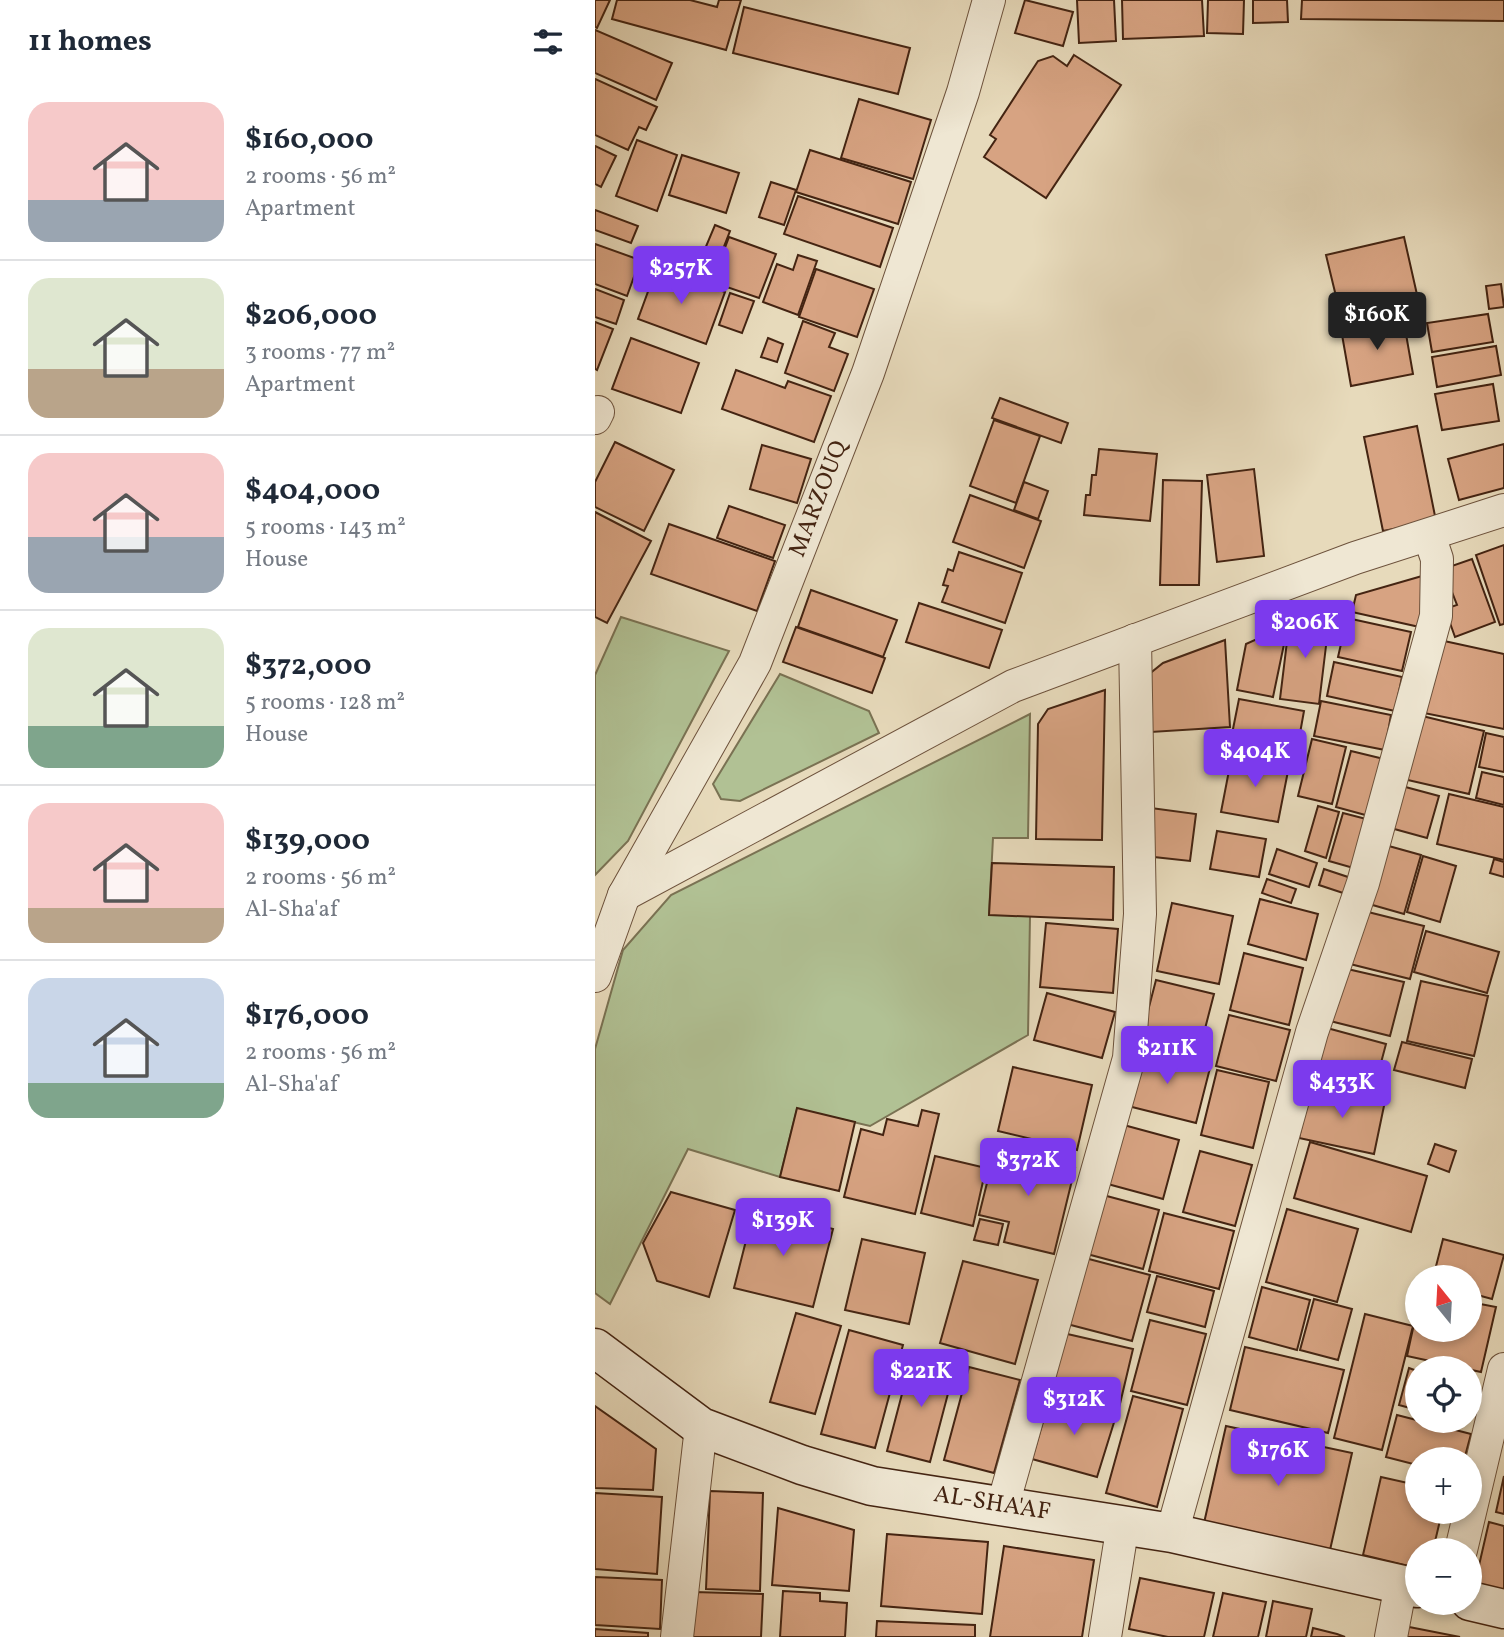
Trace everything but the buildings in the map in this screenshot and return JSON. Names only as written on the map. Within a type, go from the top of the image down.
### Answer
[{"type":"street","name":"MARZOUQ","points":[[595,976],[624,895],[755,663],[868,373],[963,92],[989,0]]},
{"type":"street","points":[[595,911],[1013,686],[1355,558],[1504,510]]},
{"type":"street","points":[[1172,1533],[1313,1032],[1363,883],[1436,616],[1437,559],[1429,535]]},
{"type":"street","points":[[1003,1505],[1129,1058],[1140,914],[1135,640]]},
{"type":"street","name":"AL-SHA'AF","points":[[595,1348],[701,1427],[802,1465],[872,1486],[1172,1533],[1405,1585]]},
{"type":"street","points":[[1464,1538],[1504,1369]]},
{"type":"street","points":[[677,1637],[701,1427]]},
{"type":"street","points":[[1105,1637],[1123,1524]]},
{"type":"street","points":[[1391,1637],[1405,1597]]},
{"type":"street","points":[[1482,1604],[1504,1609]]},
{"type":"green space","points":[[621,617],[729,651],[628,841],[595,875],[595,675]]},
{"type":"green space","points":[[780,674],[869,711],[879,733],[740,801],[721,799],[713,784]]},
{"type":"green space","points":[[1030,714],[1028,838],[993,838],[989,914],[1030,916],[1028,1035],[870,1126],[797,1109],[780,1177],[688,1149],[610,1304],[595,1293],[595,1049],[623,950],[671,895]]}]
